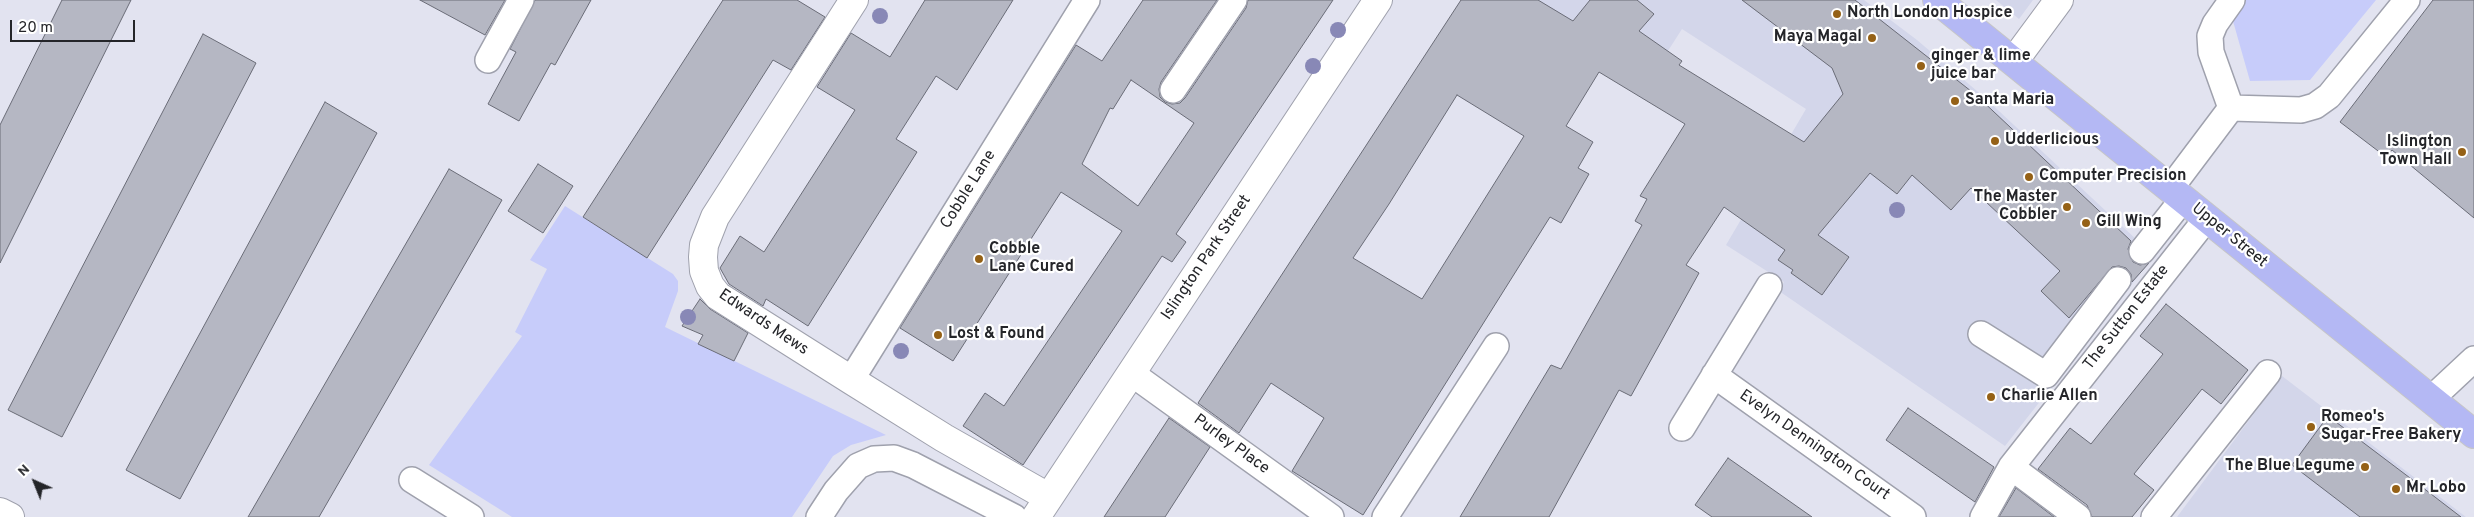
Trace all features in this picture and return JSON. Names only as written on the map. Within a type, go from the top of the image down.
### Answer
[{"type":"highway","name":"Upper Street","points":[[1937,0],[2474,434]]},
{"type":"street","name":"Edwards Mews","points":[[854,0],[715,217],[704,245],[704,271],[710,286],[718,296],[944,438],[1042,507]]},
{"type":"street","name":"Islington Park Street","points":[[1042,507],[1378,0]]},
{"type":"street","points":[[2014,62],[2059,0]]},
{"type":"street","points":[[0,512],[10,517]]},
{"type":"lane","points":[[488,60],[521,0]]},
{"type":"lane","name":"Cobble Lane","points":[[850,380],[1087,0]]},
{"type":"lane","points":[[1173,90],[1234,0]]},
{"type":"lane","points":[[2231,108],[2211,52],[2210,36],[2215,24],[2232,0]]},
{"type":"lane","points":[[2231,108],[2301,110],[2315,106],[2329,96],[2407,0]]},
{"type":"lane","points":[[2142,251],[2231,108]]},
{"type":"lane","name":"The Sutton Estate","points":[[1983,517],[2012,467],[2207,218]]},
{"type":"lane","points":[[1981,334],[2046,375],[2118,280]]},
{"type":"lane","points":[[1682,428],[1769,286]]},
{"type":"lane","points":[[1385,517],[1496,346]]},
{"type":"lane","points":[[2431,399],[2474,359]]},
{"type":"lane","name":"Purley Place","points":[[1131,373],[1330,517]]},
{"type":"lane","points":[[2154,517],[2268,373]]},
{"type":"lane","name":"Evelyn Dennington Court","points":[[1714,375],[1913,517]]},
{"type":"lane","points":[[819,517],[836,491],[858,466],[874,459],[894,458],[913,465],[1014,517]]},
{"type":"lane","points":[[2012,467],[2078,517]]},
{"type":"lane","points":[[412,480],[471,517]]},
{"type":"shaded area","points":[[1489,0],[1864,0],[1917,40],[1984,97],[2154,256],[2005,446],[1779,291],[1784,282],[1726,245],[1806,109],[1682,29],[1639,96]]},
{"type":"shaded area","points":[[1996,0],[2033,0],[2019,19]]},
{"type":"shaded area","points":[[2241,0],[2376,0],[2310,80],[2250,81],[2231,14]]},
{"type":"shaded area","points":[[565,206],[673,274],[678,281],[678,291],[665,327],[886,435],[851,445],[833,456],[792,517],[512,517],[429,465],[522,336],[515,332],[547,269],[530,260]]},
{"type":"shaded area","points":[[2282,376],[2466,517],[2177,517]]},
{"type":"building","points":[[62,0],[131,0],[0,263],[0,125]]},
{"type":"building","points":[[420,0],[505,0],[485,35]]},
{"type":"building","points":[[535,0],[591,0],[555,65],[551,63],[519,121],[488,104],[516,52],[510,49]]},
{"type":"building","points":[[723,0],[797,0],[825,17],[791,70],[773,60],[647,258],[583,217]]},
{"type":"building","points":[[925,0],[1013,0],[957,90],[936,76],[896,139],[917,152],[808,326],[766,299],[763,306],[729,284],[720,268],[740,236],[764,252],[855,110],[817,87],[851,33],[890,57]]},
{"type":"building","points":[[1143,0],[1217,0],[1161,82],[1159,89],[1160,97],[1165,102],[1172,104],[1180,103],[1246,8],[1248,0],[1333,0],[1176,234],[1186,242],[1172,262],[1162,256],[1023,465],[963,426],[985,393],[1004,406],[1122,231],[1061,192],[953,361],[900,328],[1076,45],[1102,61]],"holes":[[[1131,80],[1194,123],[1138,206],[1082,164],[1110,108],[1113,109]]]},
{"type":"building","points":[[1461,0],[1538,0],[1573,21],[1590,0],[1637,0],[1654,14],[1639,31],[1682,61],[1679,65],[1804,142],[1843,94],[1832,68],[1742,0],[1855,0],[1976,95],[2131,241],[2128,249],[2133,262],[2140,265],[2149,263],[2132,282],[2131,274],[2126,268],[2112,267],[2069,318],[2041,291],[2060,271],[1971,188],[1951,210],[1912,175],[1897,194],[1870,173],[1818,235],[1849,257],[1822,295],[1791,273],[1793,270],[1778,260],[1785,250],[1724,207],[1686,265],[1699,273],[1631,396],[1619,390],[1549,517],[1460,517],[1551,365],[1561,369],[1642,225],[1635,221],[1647,199],[1640,196],[1685,124],[1599,72],[1566,126],[1593,142],[1578,168],[1589,174],[1561,223],[1550,217],[1363,515],[1292,471],[1324,418],[1271,383],[1239,433],[1198,403]],"holes":[[[1457,95],[1524,136],[1422,299],[1353,258]]]},
{"type":"building","points":[[2433,0],[2474,0],[2474,218],[2392,150],[2386,157],[2340,122]]},
{"type":"building","points":[[203,34],[256,63],[62,437],[8,410]]},
{"type":"building","points":[[325,102],[377,133],[180,499],[126,470]]},
{"type":"building","points":[[538,164],[573,186],[543,233],[508,211]]},
{"type":"building","points":[[449,169],[502,200],[319,517],[248,517]]},
{"type":"building","points":[[700,299],[710,309],[748,333],[734,361],[698,344],[703,335],[682,326]]},
{"type":"building","points":[[2166,304],[2248,370],[2221,404],[2202,389],[2134,474],[2154,490],[2132,517],[2092,517],[2087,505],[2038,469],[2070,428],[2091,444],[2163,354],[2140,336]]},
{"type":"building","points":[[1908,408],[1994,467],[1975,502],[1886,440]]},
{"type":"building","points":[[2328,416],[2461,517],[2360,517],[2292,465]]},
{"type":"building","points":[[1169,418],[1210,447],[1165,517],[1104,517]]},
{"type":"building","points":[[1728,458],[1812,517],[1712,517],[1695,505]]},
{"type":"building","points":[[2016,488],[2054,517],[1999,517]]},
{"type":"place","name":"North London Hospice","points":[[1837,14]]},
{"type":"place","name":"Maya Magal","points":[[1872,38]]},
{"type":"place","name":"ginger & lime juice bar","points":[[1921,66]]},
{"type":"place","name":"Santa Maria","points":[[1955,101]]},
{"type":"place","name":"Udderlicious","points":[[1995,141]]},
{"type":"place","name":"Islington Town Hall","points":[[2462,152]]},
{"type":"place","name":"Computer Precision","points":[[2029,177]]},
{"type":"place","name":"The Master Cobbler","points":[[2067,207]]},
{"type":"place","name":"Gill Wing","points":[[2086,223]]},
{"type":"place","name":"Cobble Lane Cured","points":[[979,259]]},
{"type":"place","name":"Lost & Found","points":[[938,335]]},
{"type":"place","name":"Charlie Allen","points":[[1991,397]]},
{"type":"place","name":"Romeo's Sugar-Free Bakery","points":[[2311,427]]},
{"type":"place","name":"The Blue Legume","points":[[2365,467]]},
{"type":"place","name":"Mr Lobo","points":[[2396,489]]}]
